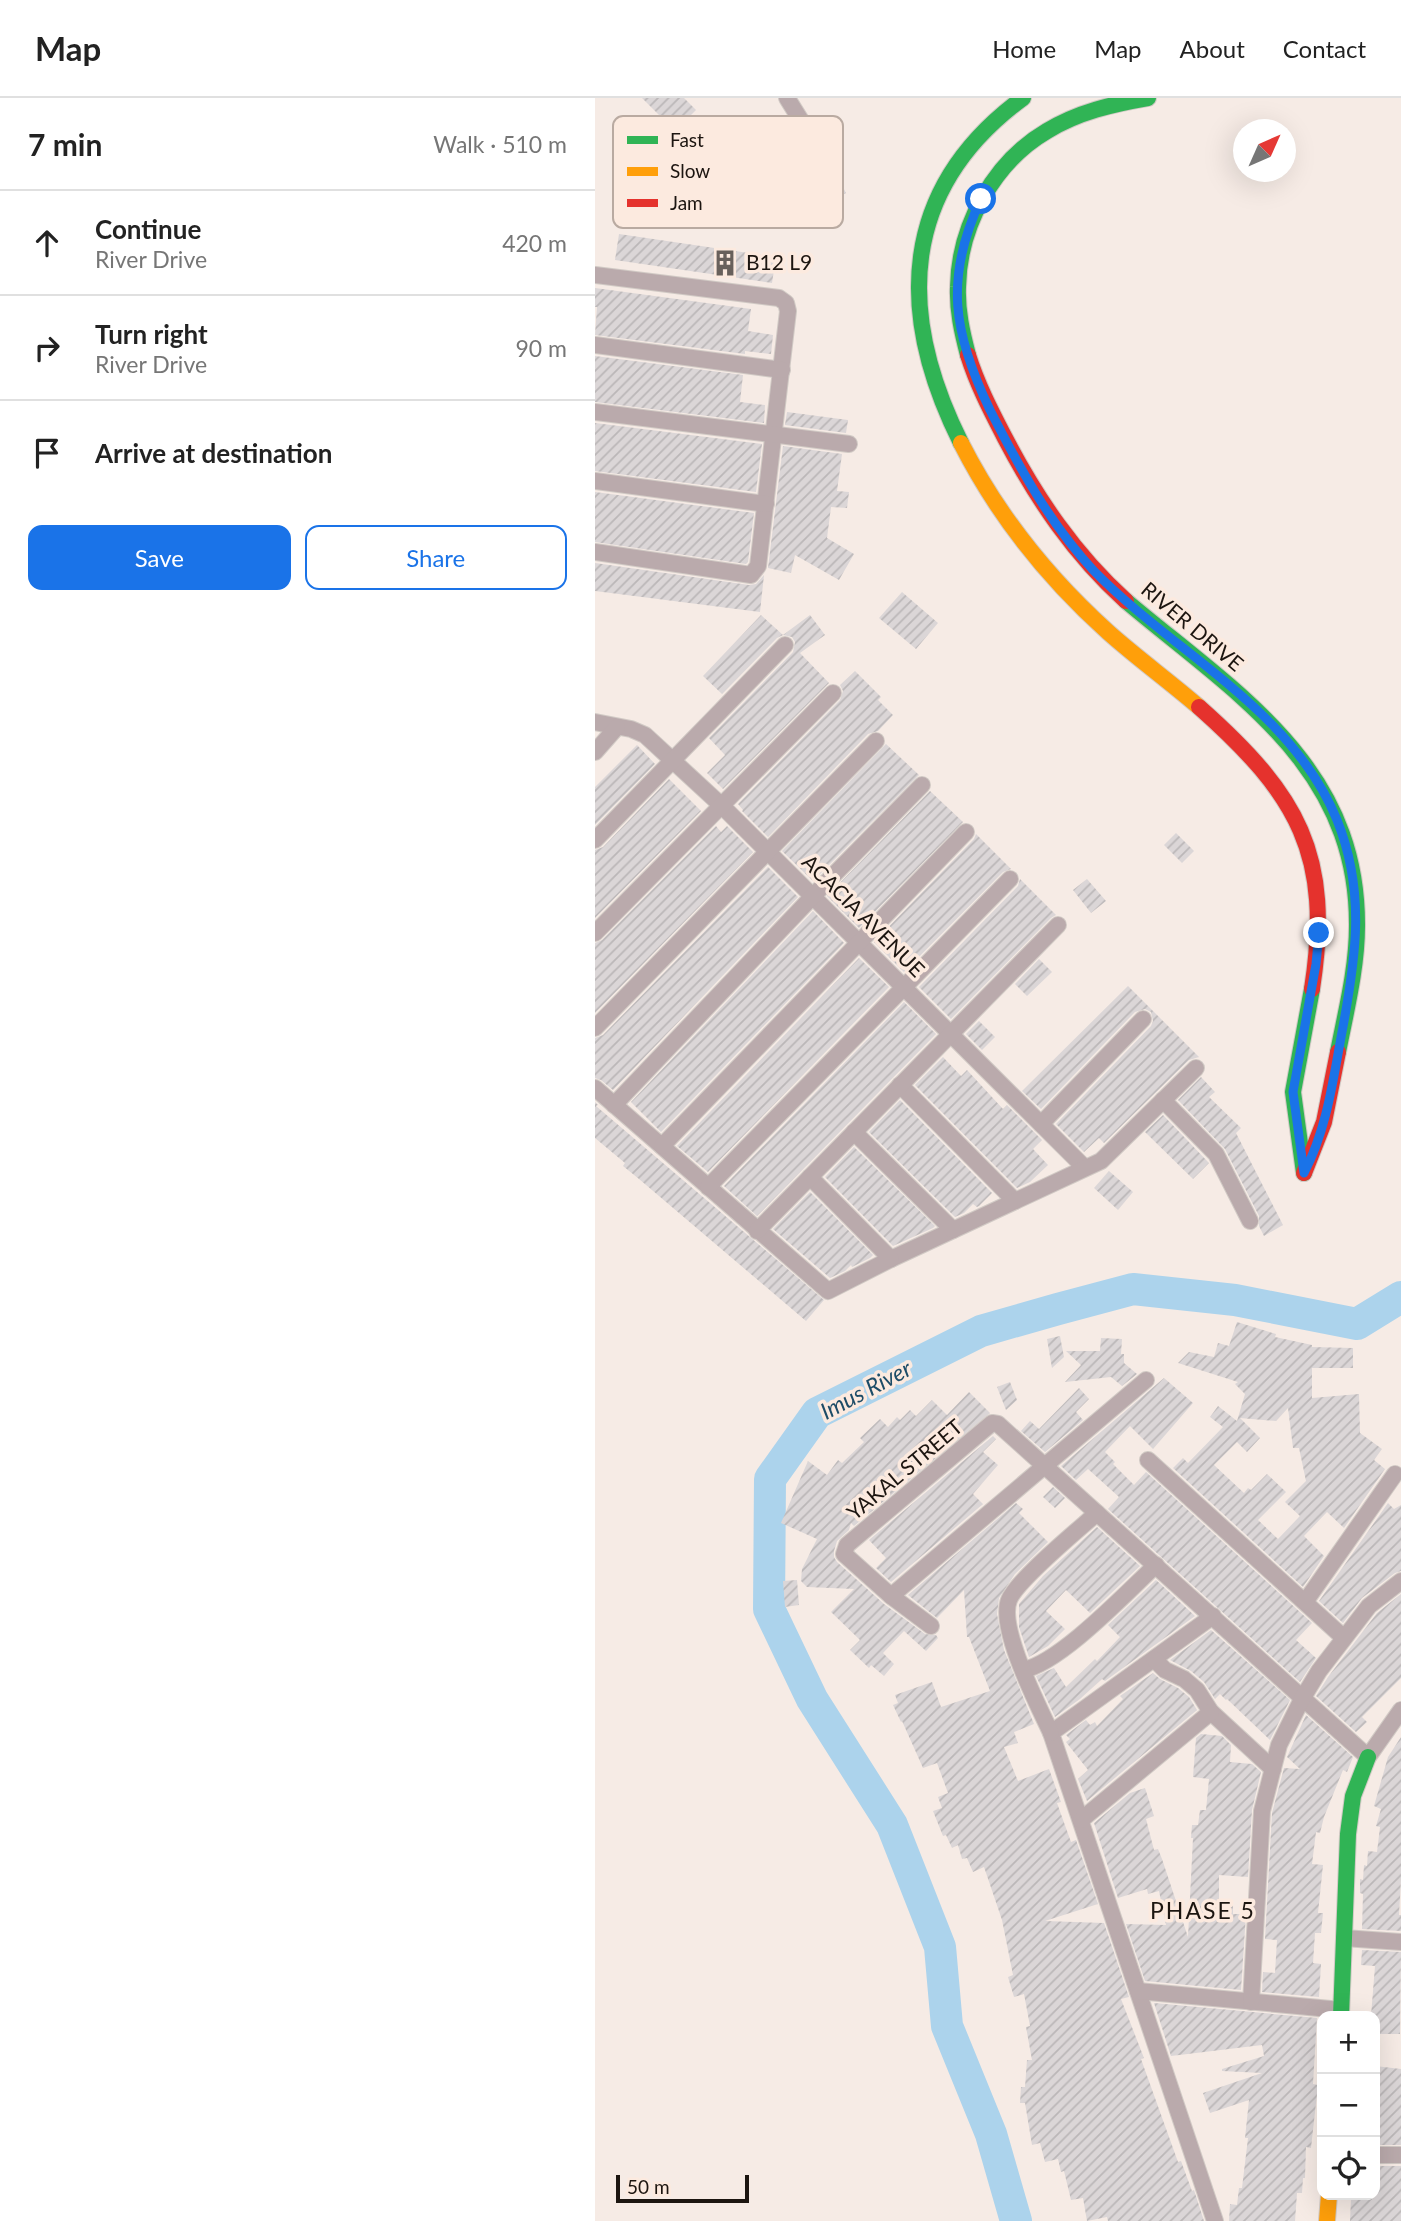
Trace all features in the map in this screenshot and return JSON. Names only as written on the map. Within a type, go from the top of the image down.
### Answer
[{"type":"street","points":[[787,98],[798,116]]},
{"type":"street","name":"RIVER DRIVE","points":[[1023,98],[975,139],[950,172],[934,203],[923,239],[917,278],[917,302],[924,349],[942,403],[960,440],[1023,542],[1087,613],[1237,744],[1291,807],[1303,833],[1315,883],[1319,933],[1293,1092],[1304,1173],[1313,1155],[1325,1117],[1356,947],[1355,882],[1337,820],[1321,788],[1301,759],[1260,714],[1226,681],[1130,604],[1094,570],[1057,526],[1031,486],[986,401],[966,353],[959,327],[958,272],[963,246],[981,199],[1007,163],[1040,134],[1072,116],[1109,105],[1148,98]]},
{"type":"street","points":[[595,275],[779,298],[786,303],[788,311],[767,504],[758,566],[751,575],[595,552]]},
{"type":"street","points":[[595,345],[782,370]]},
{"type":"street","points":[[595,412],[849,444]]},
{"type":"street","points":[[595,481],[767,504]]},
{"type":"street","points":[[595,840],[785,645]]},
{"type":"street","points":[[595,933],[832,693]]},
{"type":"street","name":"ACACIA AVENUE","points":[[595,722],[631,729],[645,735],[768,851],[1084,1167]]},
{"type":"street","points":[[595,752],[617,727]]},
{"type":"street","points":[[595,1028],[876,741]]},
{"type":"street","points":[[614,1105],[922,785]]},
{"type":"street","points":[[662,1146],[966,832]]},
{"type":"street","points":[[708,1187],[1010,879]]},
{"type":"street","points":[[757,1231],[1058,925]]},
{"type":"street","points":[[1041,1124],[1143,1019]]},
{"type":"street","points":[[595,1088],[828,1291],[1101,1161],[1196,1068]]},
{"type":"street","points":[[900,1085],[1015,1201]]},
{"type":"street","points":[[1163,1100],[1216,1154],[1250,1221]]},
{"type":"street","points":[[854,1132],[953,1230]]},
{"type":"street","points":[[810,1177],[891,1259]]},
{"type":"street","points":[[931,1626],[891,1596],[1146,1380]]},
{"type":"street","name":"YAKAL STREET","points":[[891,1596],[844,1554],[847,1545],[992,1423],[998,1424],[1044,1465]]},
{"type":"street","points":[[1148,1460],[1345,1638]]},
{"type":"street","points":[[1044,1465],[1369,1757]]},
{"type":"street","points":[[1304,1602],[1395,1474]]},
{"type":"street","points":[[1097,1513],[1021,1583],[1008,1601],[1007,1620],[1015,1651],[1051,1733],[1216,2221]]},
{"type":"street","points":[[1023,1670],[1038,1665],[1072,1642],[1156,1565]]},
{"type":"street","points":[[1251,2001],[1262,1811],[1279,1745],[1319,1671],[1369,1606],[1401,1581]]},
{"type":"street","points":[[1051,1733],[1213,1616]]},
{"type":"street","points":[[1154,1659],[1165,1670],[1184,1679],[1197,1690],[1211,1712],[1273,1769]]},
{"type":"street","points":[[1341,2011],[1347,1834],[1353,1796],[1369,1757],[1401,1710]]},
{"type":"street","points":[[1081,1820],[1211,1712]]},
{"type":"street","points":[[1344,1938],[1401,1942]]},
{"type":"street","points":[[1138,1991],[1326,2011]]},
{"type":"street","points":[[1380,2155],[1401,2155]]},
{"type":"street","points":[[1327,2221],[1329,2200]]},
{"type":"building","points":[[642,98],[684,98],[696,110],[690,116],[660,116]]},
{"type":"building","points":[[619,234],[776,257],[772,283],[615,260]]},
{"type":"building","points":[[595,288],[751,309],[748,331],[773,335],[771,354],[745,351],[745,354],[595,335]]},
{"type":"building","points":[[595,356],[743,375],[740,402],[765,405],[764,423],[595,402]]},
{"type":"building","points":[[787,412],[848,420],[846,433],[785,425]]},
{"type":"building","points":[[595,423],[762,444],[756,492],[595,471]]},
{"type":"building","points":[[783,446],[842,454],[837,491],[849,492],[847,508],[831,507],[827,538],[854,554],[839,580],[795,555],[791,573],[768,568]]},
{"type":"building","points":[[595,492],[754,513],[748,562],[746,564],[595,542]]},
{"type":"building","points":[[595,563],[749,585],[756,584],[764,575],[760,612],[595,591]]},
{"type":"building","points":[[902,592],[938,623],[916,649],[879,618]]},
{"type":"building","points":[[761,615],[783,635],[722,694],[703,676]]},
{"type":"building","points":[[810,615],[825,635],[800,653],[829,683],[723,789],[707,773],[725,755],[709,738],[793,652],[795,642],[792,637],[783,635]]},
{"type":"building","points":[[855,671],[881,697],[878,700],[893,715],[878,731],[868,734],[768,837],[738,804],[840,700],[843,691],[840,685]]},
{"type":"building","points":[[886,744],[919,775],[813,881],[782,851]]},
{"type":"building","points":[[637,745],[655,764],[595,825],[595,787]]},
{"type":"building","points":[[669,779],[701,811],[595,918],[595,850],[603,847]]},
{"type":"building","points":[[930,791],[963,822],[859,928],[827,896]]},
{"type":"building","points":[[716,826],[721,832],[727,826],[753,852],[595,1013],[595,943],[602,940]]},
{"type":"building","points":[[1176,833],[1194,851],[1182,863],[1164,845]]},
{"type":"building","points":[[976,834],[1011,869],[1003,872],[904,972],[874,942]]},
{"type":"building","points":[[768,867],[798,897],[613,1090],[595,1078],[595,1038],[603,1035]]},
{"type":"building","points":[[1020,879],[1056,915],[951,1019],[919,987],[1018,886]]},
{"type":"building","points":[[1087,879],[1106,901],[1091,913],[1073,890]]},
{"type":"building","points":[[813,911],[844,943],[661,1132],[631,1102]]},
{"type":"building","points":[[859,958],[889,987],[708,1172],[677,1146]]},
{"type":"building","points":[[1039,959],[1052,972],[1027,996],[1015,984]]},
{"type":"building","points":[[1128,986],[1199,1057],[1189,1060],[1104,1143],[1099,1138],[1084,1152],[1056,1124],[1151,1026],[1151,1012],[1145,1009],[1135,1012],[1041,1109],[1022,1091]]},
{"type":"building","points":[[904,1002],[936,1034],[757,1216],[724,1186]]},
{"type":"building","points":[[979,1021],[995,1037],[982,1050],[966,1034]]},
{"type":"building","points":[[943,1057],[961,1076],[967,1070],[1003,1109],[1007,1105],[1042,1140],[1033,1149],[1048,1165],[1030,1182],[1017,1188],[915,1085]]},
{"type":"building","points":[[1201,1077],[1215,1092],[1209,1097],[1241,1128],[1236,1133],[1283,1225],[1264,1236],[1259,1226],[1259,1216],[1225,1149],[1178,1100]]},
{"type":"building","points":[[900,1100],[992,1193],[979,1206],[973,1204],[955,1217],[869,1132]]},
{"type":"building","points":[[595,1102],[598,1105],[596,1106],[824,1300],[806,1321],[623,1166],[625,1163],[595,1138]]},
{"type":"building","points":[[1163,1115],[1209,1163],[1193,1179],[1145,1132]]},
{"type":"building","points":[[854,1147],[935,1226],[933,1228],[893,1246],[825,1177]]},
{"type":"building","points":[[1109,1171],[1133,1192],[1118,1210],[1094,1188]]},
{"type":"building","points":[[810,1192],[873,1255],[870,1258],[852,1267],[851,1265],[830,1278],[773,1229]]},
{"type":"building","points":[[1237,1322],[1276,1334],[1275,1337],[1312,1347],[1353,1348],[1353,1368],[1312,1368],[1312,1398],[1359,1394],[1360,1433],[1382,1449],[1374,1460],[1385,1469],[1344,1528],[1327,1512],[1304,1536],[1324,1556],[1303,1587],[1173,1468],[1183,1458],[1188,1463],[1223,1427],[1210,1417],[1218,1406],[1237,1421],[1245,1394],[1235,1384],[1238,1382],[1178,1363],[1189,1352],[1214,1357],[1218,1343],[1229,1346]],"holes":[[[1288,1408],[1293,1448],[1299,1448],[1306,1481],[1285,1502],[1300,1516],[1278,1539],[1258,1520],[1286,1492],[1267,1474],[1251,1490],[1248,1488],[1244,1493],[1214,1465],[1237,1442],[1247,1452],[1260,1438],[1240,1418],[1276,1421]]]},
{"type":"building","points":[[1060,1336],[1064,1357],[1052,1368],[1047,1339]]},
{"type":"building","points":[[1101,1338],[1122,1339],[1121,1354],[1124,1354],[1124,1363],[1137,1374],[1122,1386],[1111,1377],[1065,1382],[1081,1365],[1066,1351],[1100,1351]]},
{"type":"building","points":[[1164,1378],[1193,1403],[1153,1449],[1130,1426],[1105,1452],[1134,1485],[1146,1472],[1312,1623],[1296,1640],[1316,1658],[1300,1682],[1108,1509],[1119,1497],[1088,1469],[1076,1480],[1061,1466]]},
{"type":"building","points":[[1010,1382],[1017,1400],[1006,1410],[997,1387]]},
{"type":"building","points":[[1079,1388],[1089,1399],[1076,1412],[1083,1420],[1045,1452],[1021,1431],[1030,1421],[1039,1429]]},
{"type":"building","points":[[969,1392],[990,1413],[854,1526],[851,1523],[849,1530],[837,1541],[834,1551],[837,1562],[884,1604],[925,1634],[936,1635],[938,1638],[926,1651],[904,1631],[883,1653],[894,1664],[884,1676],[871,1665],[869,1668],[850,1650],[860,1640],[831,1612],[854,1589],[807,1587],[801,1581],[802,1569],[817,1539],[781,1523],[808,1461],[827,1475],[838,1460],[842,1463],[864,1442],[860,1438],[880,1419],[888,1427],[897,1417],[900,1420],[910,1410],[916,1416],[932,1400],[947,1415]]},
{"type":"building","points":[[993,1436],[996,1439],[983,1452],[998,1465],[973,1494],[983,1504],[891,1582],[876,1568],[886,1558],[869,1540]]},
{"type":"building","points":[[1053,1487],[1065,1498],[1055,1508],[1043,1497]]},
{"type":"building","points":[[1016,1503],[1023,1509],[1019,1513],[1048,1542],[1015,1574],[999,1598],[997,1614],[1004,1650],[1034,1724],[1014,1732],[1018,1743],[1004,1747],[1018,1781],[1049,1769],[1061,1802],[1057,1803],[1071,1842],[1076,1840],[1098,1904],[1045,1921],[1104,1923],[1129,1997],[1121,1999],[1144,2058],[1141,2059],[1178,2162],[1181,2161],[1192,2191],[1194,2190],[1204,2221],[1108,2221],[1107,2217],[1087,2221],[1083,2198],[1071,2200],[1058,2159],[1045,2162],[1040,2143],[1032,2145],[1025,2103],[1020,2103],[1021,2087],[1025,2087],[1027,2060],[1032,2060],[1026,2027],[1030,2026],[1024,1994],[1014,1997],[1008,1977],[1013,1975],[1002,1920],[984,1867],[973,1872],[967,1858],[962,1859],[958,1845],[952,1848],[946,1835],[943,1836],[933,1811],[942,1808],[938,1797],[948,1793],[937,1763],[923,1768],[893,1705],[898,1703],[895,1695],[932,1682],[941,1707],[990,1691],[967,1637],[964,1590],[937,1618],[908,1595]]},
{"type":"building","points":[[1388,1503],[1394,1509],[1401,1505],[1401,1571],[1362,1598],[1343,1623],[1319,1601]]},
{"type":"building","points":[[1097,1527],[1140,1566],[1090,1613],[1066,1590],[1046,1611],[1065,1629],[1048,1646],[1029,1657],[1019,1627],[1019,1604],[1043,1576]]},
{"type":"building","points":[[797,1580],[799,1605],[785,1607],[783,1581]]},
{"type":"building","points":[[1156,1580],[1195,1616],[1105,1681],[1102,1679],[1055,1717],[1036,1676],[1054,1668],[1066,1687],[1120,1637],[1108,1625]]},
{"type":"building","points":[[1401,1594],[1401,1678],[1362,1717],[1367,1722],[1356,1732],[1316,1696],[1377,1613]]},
{"type":"building","points":[[1211,1630],[1290,1700],[1270,1740],[1227,1699],[1220,1694],[1215,1699],[1204,1682],[1191,1671],[1170,1660]]},
{"type":"building","points":[[1153,1673],[1189,1697],[1197,1710],[1087,1801],[1078,1779],[1088,1770],[1066,1742],[1070,1739],[1066,1735],[1086,1720],[1090,1725],[1095,1722],[1097,1726],[1123,1699],[1120,1696]]},
{"type":"building","points":[[1306,1715],[1353,1757],[1347,1772],[1343,1770],[1320,1833],[1316,1832],[1312,1864],[1323,1865],[1318,1913],[1323,1913],[1321,1933],[1315,1933],[1313,1963],[1321,1964],[1319,1997],[1262,1992],[1263,1972],[1275,1973],[1277,1940],[1265,1939],[1272,1813],[1284,1768],[1300,1769],[1287,1757]]},
{"type":"building","points":[[1201,1734],[1222,1736],[1231,1745],[1230,1762],[1252,1764],[1261,1772],[1252,1810],[1248,1877],[1219,1875],[1219,1904],[1233,1905],[1233,1914],[1246,1914],[1241,1990],[1145,1981],[1126,1924],[1166,1925],[1159,1891],[1148,1894],[1147,1889],[1118,1898],[1094,1823],[1130,1793],[1145,1788],[1154,1816],[1146,1819],[1154,1850],[1158,1849],[1162,1859],[1188,1937],[1192,1825],[1198,1825],[1200,1810],[1206,1810],[1209,1779],[1193,1777],[1196,1738]]},
{"type":"building","points":[[1401,1737],[1401,1931],[1362,1929],[1363,1894],[1360,1893],[1360,1879],[1363,1880],[1368,1851],[1377,1852],[1380,1827],[1376,1826],[1381,1809],[1374,1806],[1388,1757]]},
{"type":"building","points":[[1362,1950],[1401,1952],[1400,2034],[1380,2034],[1380,2011],[1371,2011],[1375,1966],[1361,1965]]},
{"type":"building","points":[[1154,2003],[1317,2018],[1313,2084],[1317,2085],[1317,2094],[1311,2148],[1306,2147],[1305,2178],[1302,2193],[1297,2193],[1295,2221],[1229,2221],[1230,2204],[1237,2205],[1239,2188],[1242,2188],[1249,2100],[1210,2113],[1203,2093],[1262,2073],[1222,2069],[1264,2056],[1262,2045],[1171,2056]]},
{"type":"building","points":[[1380,2067],[1401,2069],[1401,2145],[1380,2145]]},
{"type":"building","points":[[1380,2166],[1401,2166],[1401,2221],[1350,2221],[1351,2200],[1380,2200]]},
{"type":"waterway","name":"Imus River","points":[[1016,2221],[991,2134],[947,2026],[940,1947],[892,1825],[812,1699],[769,1609],[770,1479],[817,1413],[981,1331],[1133,1289],[1235,1300],[1357,1324],[1401,1297]]},
{"type":"traffic: fast","points":[[961,443],[940,395],[926,347],[919,301],[921,256],[932,213],[952,172],[982,134],[1023,98]]},
{"type":"traffic: fast","points":[[968,355],[958,304],[960,264],[973,219],[996,178],[1028,144],[1059,124],[1096,110],[1148,98]]},
{"type":"traffic: fast","points":[[1126,601],[1247,702],[1283,738],[1313,777],[1337,820],[1352,870],[1357,926],[1353,974],[1338,1052]]},
{"type":"traffic: fast","points":[[1304,1173],[1293,1092],[1312,989]]},
{"type":"traffic: fast","points":[[1341,2011],[1348,1834],[1353,1796],[1368,1757]]},
{"type":"traffic: slow","points":[[961,443],[1008,520],[1065,590],[1119,642],[1199,707]]},
{"type":"traffic: slow","points":[[1327,2221],[1329,2200]]},
{"type":"traffic: jam","points":[[968,355],[995,418],[1017,461],[1044,504],[1073,545],[1126,601]]},
{"type":"traffic: jam","points":[[1199,707],[1261,769],[1284,799],[1301,830],[1312,864],[1317,900],[1317,942],[1312,989]]},
{"type":"traffic: jam","points":[[1304,1173],[1324,1122],[1338,1052]]},
{"type":"place","name":"B12 L9","points":[[725,263]]},
{"type":"district","name":"PHASE 5","points":[[1203,1911]]},
{"type":"route","points":[[981,199],[971,220],[958,272],[959,327],[981,389],[1031,486],[1057,526],[1094,570],[1139,612],[1226,681],[1278,733],[1301,759],[1321,788],[1337,820],[1355,882],[1356,947],[1325,1117],[1320,1137],[1304,1173],[1293,1092],[1319,933]]}]
